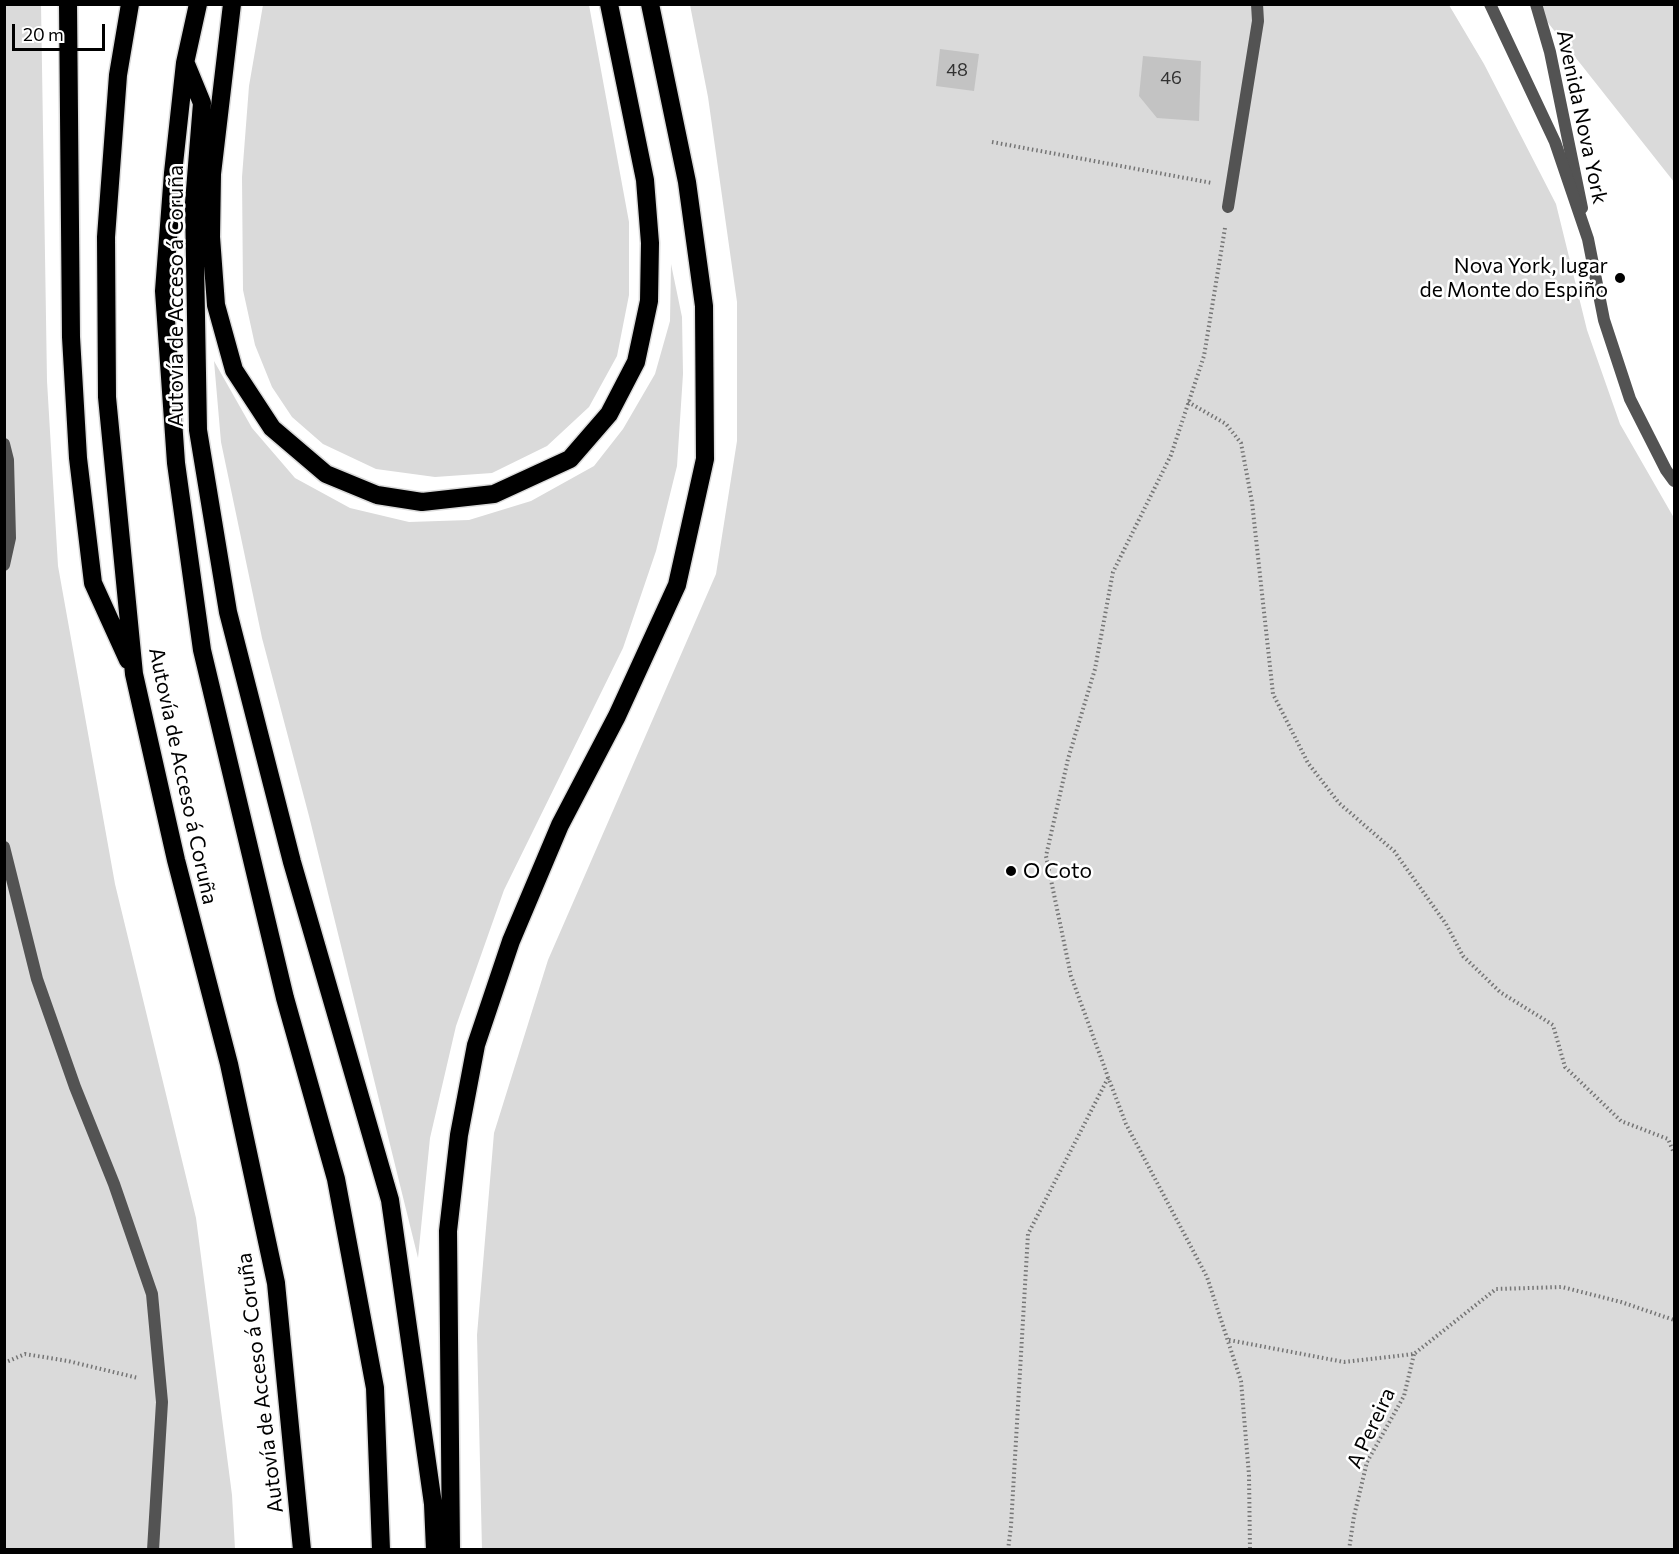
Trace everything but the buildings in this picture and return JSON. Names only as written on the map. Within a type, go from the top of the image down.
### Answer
[{"type":"highway","points":[[68,4],[71,337],[78,458],[93,583],[134,674]]},
{"type":"highway","name":"Autovía de Acceso á Coruña","points":[[130,4],[118,75],[106,237],[107,397],[134,674],[176,860],[230,1064],[276,1283],[302,1550]]},
{"type":"highway","name":"Autovía de Acceso á Coruña","points":[[198,4],[185,63],[173,173],[164,291],[178,474],[202,650],[285,998],[339,1190],[375,1388],[381,1550]]},
{"type":"highway","points":[[232,4],[212,174],[211,237],[216,304],[234,370],[272,428],[326,474],[377,495],[422,502],[494,494],[570,459],[609,414],[636,362],[649,301],[650,243],[645,180],[609,4]]},
{"type":"highway","points":[[451,1550],[448,1231],[459,1135],[476,1045],[511,941],[560,825],[617,716],[677,585],[705,459],[704,306],[687,182],[650,4]]},
{"type":"highway","name":"Autovía de Acceso á Coruña","points":[[185,63],[202,103],[194,203],[198,430],[228,612],[292,862],[390,1200],[433,1503],[435,1550]]},
{"type":"street","points":[[1228,207],[1258,21],[1257,4]]},
{"type":"street","name":"Avenida Nova York","points":[[1490,4],[1555,142],[1588,239]]},
{"type":"street","name":"Avenida Nova York","points":[[1536,4],[1550,52],[1604,320],[1630,399],[1666,470],[1674,481]]},
{"type":"street","points":[[4,444],[8,460],[10,538],[4,566]]},
{"type":"street","points":[[4,847],[37,979],[75,1087],[114,1184],[152,1294],[162,1402],[153,1550]]},
{"type":"path","points":[[992,142],[1232,186]]},
{"type":"path","points":[[1228,207],[1204,356],[1171,455],[1113,572],[1095,669],[1068,759],[1046,856],[1071,976],[1108,1077],[1126,1124],[1207,1277],[1241,1381],[1248,1475],[1250,1550]]},
{"type":"path","points":[[1188,402],[1226,424],[1241,443],[1252,502],[1273,694],[1308,763],[1339,803],[1394,851],[1446,924],[1463,956],[1500,992],[1553,1025],[1565,1066],[1621,1121],[1668,1139],[1674,1153]]},
{"type":"path","points":[[1008,1550],[1029,1234],[1108,1077]]},
{"type":"path","points":[[1228,1340],[1344,1362],[1414,1354],[1496,1289],[1562,1287],[1621,1302],[1674,1320]]},
{"type":"path","points":[[4,1363],[25,1354],[68,1361],[139,1378],[160,1378]]},
{"type":"path","name":"A Pereira","points":[[1349,1550],[1366,1462],[1404,1396],[1414,1354]]},
{"type":"shaded area","points":[[41,4],[47,381],[58,566],[115,884],[196,1218],[232,1495],[235,1549],[5,1550],[4,5]]},
{"type":"shaded area","points":[[263,5],[589,5],[629,222],[629,295],[617,356],[589,407],[547,446],[492,473],[435,477],[376,469],[323,444],[292,417],[272,387],[255,345],[243,290],[242,177],[249,86]]},
{"type":"shaded area","points":[[690,5],[1449,5],[1484,64],[1556,204],[1587,330],[1620,424],[1674,518],[1674,1549],[482,1550],[477,1335],[494,1133],[548,960],[716,574],[737,441],[737,302],[708,97]]},
{"type":"shaded area","points":[[1534,5],[1674,5],[1674,182]]},
{"type":"shaded area","points":[[671,264],[682,317],[683,374],[677,466],[656,551],[623,648],[504,890],[456,1026],[430,1138],[418,1258],[309,816],[262,638],[221,442],[214,361],[252,428],[295,478],[350,508],[409,522],[469,520],[531,501],[594,466],[623,429],[655,374],[670,321]]},
{"type":"place","name":"Nova York, lugar de Monte do Espiño","points":[[1620,278]]},
{"type":"place","name":"O Coto","points":[[1011,871]]}]
